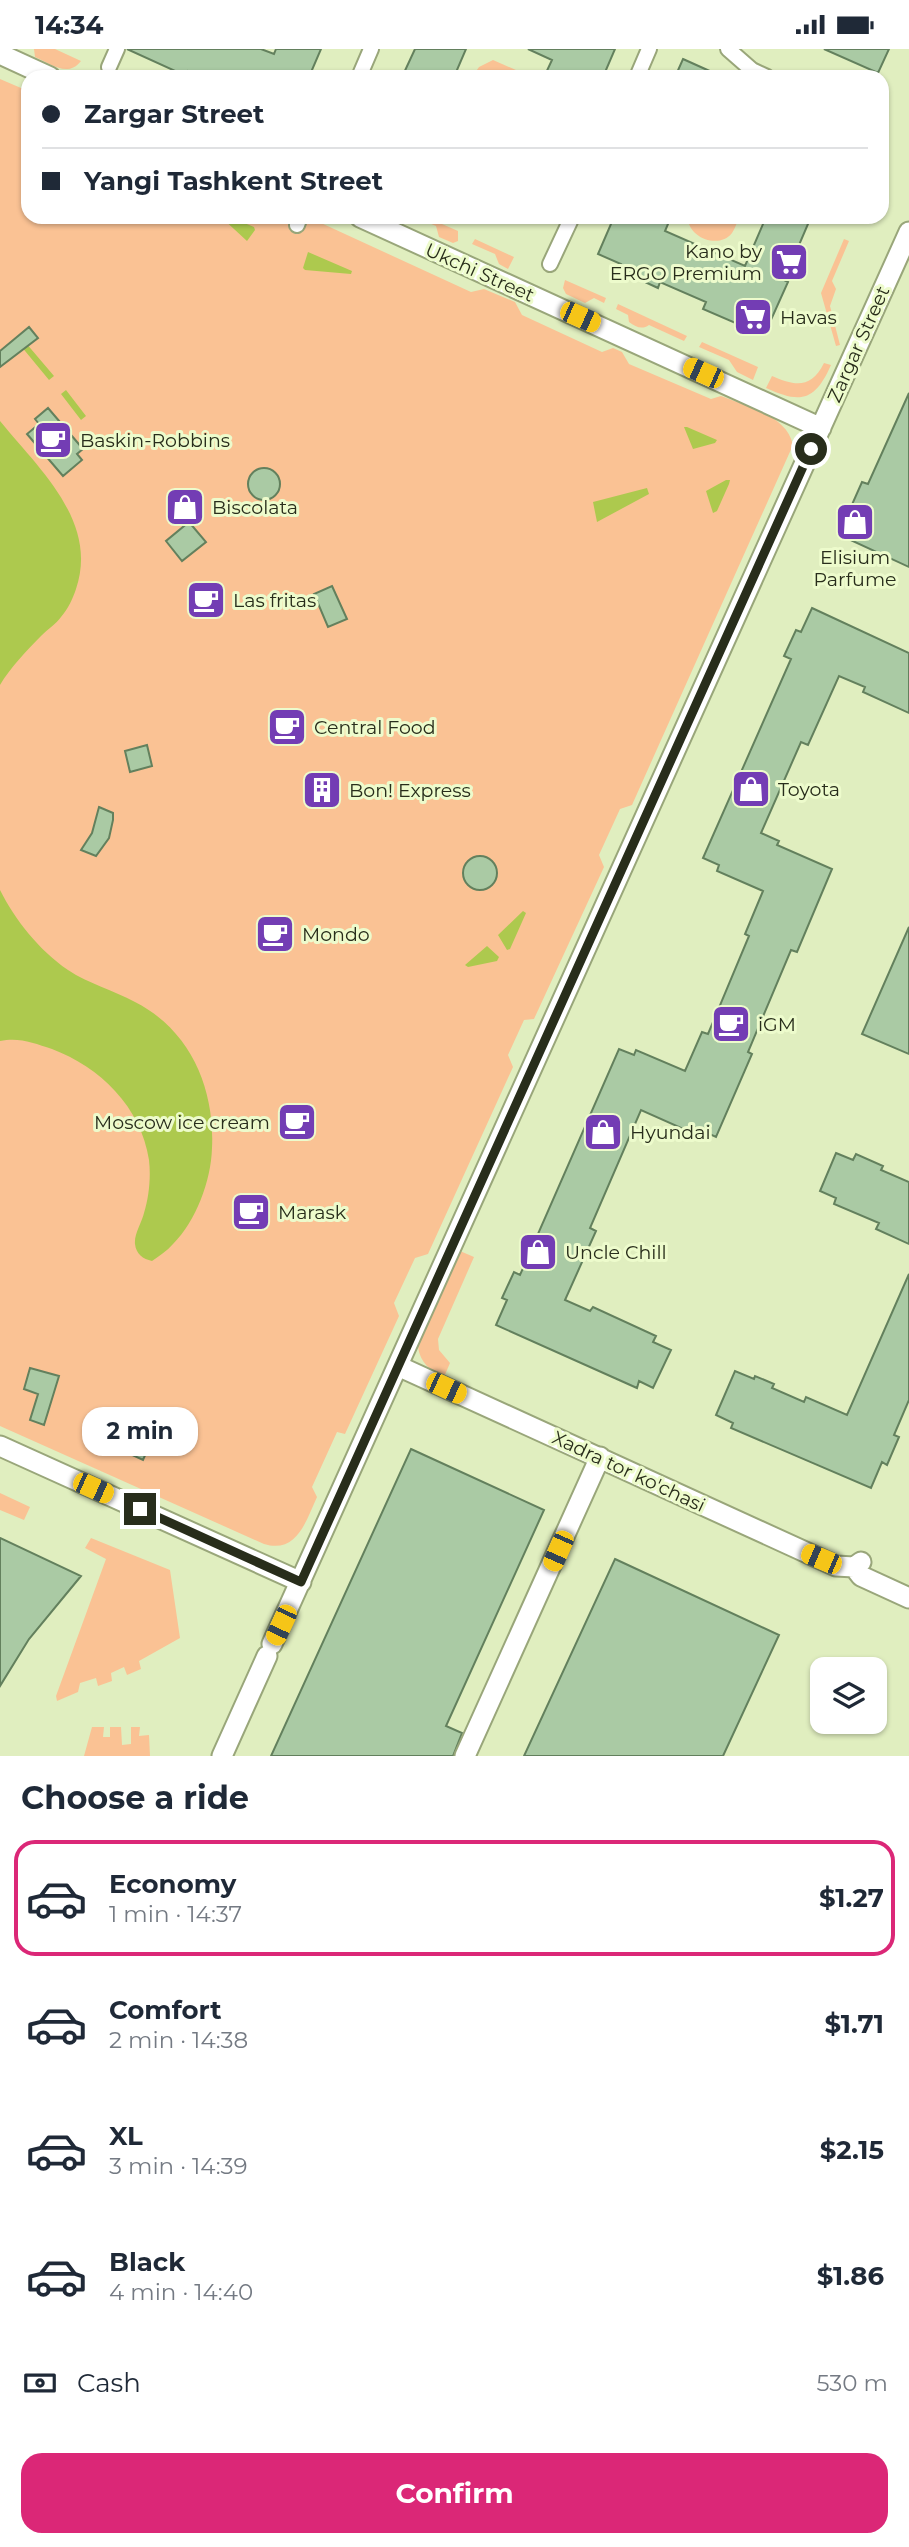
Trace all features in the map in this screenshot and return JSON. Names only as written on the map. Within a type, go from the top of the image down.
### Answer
[{"type":"street","points":[[109,67],[117,49]]},
{"type":"street","points":[[362,70],[371,49]]},
{"type":"street","points":[[639,70],[649,49]]},
{"type":"street","points":[[728,49],[752,70]]},
{"type":"street","points":[[0,54],[35,70]]},
{"type":"street","name":"Ukchi Street","points":[[375,224],[821,428]]},
{"type":"street","points":[[550,264],[569,224]]},
{"type":"street","name":"Zargar Street","points":[[222,1756],[909,232]]},
{"type":"street","name":"Xadra tor ko'chasi","points":[[398,1366],[836,1566],[858,1565],[861,1576],[909,1598]]},
{"type":"street","points":[[0,1446],[301,1582]]},
{"type":"street","points":[[465,1756],[600,1457]]},
{"type":"shaded area","points":[[34,49],[55,49],[81,61],[71,69],[59,68],[35,57]]},
{"type":"shaded area","points":[[493,60],[516,70],[477,70]]},
{"type":"shaded area","points":[[0,79],[21,88],[21,224],[323,224],[471,292],[484,289],[515,302],[522,315],[602,352],[613,348],[622,352],[629,364],[711,399],[721,396],[764,413],[783,426],[793,445],[632,805],[620,809],[599,855],[604,867],[534,1019],[524,1020],[508,1055],[513,1067],[428,1254],[415,1258],[394,1303],[399,1316],[345,1434],[337,1432],[312,1487],[317,1497],[299,1533],[285,1544],[264,1544],[0,1426]]},
{"type":"shaded area","points":[[229,224],[247,224],[254,227],[255,230],[247,241]]},
{"type":"shaded area","points":[[431,224],[442,224],[458,231],[458,241],[453,243],[439,237],[436,226]]},
{"type":"shaded area","points":[[689,224],[736,224],[726,238],[720,240],[705,239]]},
{"type":"shaded area","points":[[475,239],[514,257],[508,269],[499,264],[495,254],[472,244]]},
{"type":"shaded area","points":[[844,239],[849,241],[832,281],[836,289],[830,306],[840,345],[836,346],[821,293]]},
{"type":"shaded area","points":[[308,252],[352,271],[351,274],[305,270],[303,268]]},
{"type":"shaded area","points":[[565,280],[606,298],[604,303],[594,298],[585,303],[566,294],[563,288]]},
{"type":"shaded area","points":[[618,304],[687,336],[684,341],[649,325],[637,326],[629,322],[628,315],[616,309]]},
{"type":"shaded area","points":[[20,336],[54,376],[49,380],[16,340]]},
{"type":"shaded area","points":[[702,342],[758,367],[753,380],[737,372],[729,360],[699,347]]},
{"type":"shaded area","points":[[824,363],[831,365],[825,377],[813,392],[806,396],[789,396],[766,388],[772,376],[795,383],[808,381]]},
{"type":"shaded area","points":[[66,390],[86,416],[81,420],[61,394]]},
{"type":"shaded area","points":[[0,421],[61,497],[72,518],[79,541],[81,564],[76,589],[66,611],[19,659],[0,685]]},
{"type":"shaded area","points":[[684,427],[717,440],[715,443],[693,449]]},
{"type":"shaded area","points":[[730,480],[729,484],[717,511],[713,513],[706,491]]},
{"type":"shaded area","points":[[647,488],[649,494],[597,522],[593,502]]},
{"type":"shaded area","points":[[0,890],[29,934],[57,962],[84,979],[135,1002],[154,1014],[171,1028],[195,1063],[209,1104],[212,1126],[209,1174],[201,1200],[189,1224],[168,1249],[152,1261],[140,1255],[135,1244],[147,1200],[150,1167],[145,1141],[127,1106],[102,1078],[70,1057],[26,1041],[0,1041]]},
{"type":"shaded area","points":[[523,911],[526,913],[510,949],[507,950],[498,935]]},
{"type":"shaded area","points":[[487,946],[499,957],[497,961],[468,967],[465,965]]},
{"type":"shaded area","points":[[460,1251],[474,1257],[438,1339],[439,1350],[450,1363],[444,1377],[426,1365],[418,1347]]},
{"type":"shaded area","points":[[0,1493],[30,1507],[24,1520],[0,1510]]},
{"type":"shaded area","points":[[91,1538],[170,1570],[180,1638],[139,1661],[141,1669],[127,1675],[124,1667],[111,1673],[112,1681],[98,1686],[96,1678],[80,1683],[78,1692],[57,1701],[56,1696],[106,1559],[85,1548]]},
{"type":"shaded area","points":[[92,1727],[104,1727],[103,1737],[110,1737],[110,1727],[121,1727],[122,1745],[131,1744],[131,1727],[140,1727],[139,1736],[149,1735],[150,1756],[84,1756]]},
{"type":"building","points":[[127,49],[261,49],[274,54],[276,49],[321,49],[312,70],[173,70]]},
{"type":"building","points":[[415,49],[466,49],[457,70],[405,70]]},
{"type":"building","points":[[528,49],[615,49],[606,70],[547,70],[552,60]]},
{"type":"building","points":[[824,49],[889,49],[879,70],[871,70]]},
{"type":"building","points":[[683,59],[707,70],[678,70]]},
{"type":"building","points":[[611,224],[668,224],[665,231],[745,266],[763,224],[808,224],[784,280],[788,282],[766,331],[742,320],[740,325],[703,309],[706,302],[660,282],[658,288],[619,270],[621,264],[598,254]]},
{"type":"building","points":[[29,327],[38,338],[0,367],[0,351]]},
{"type":"building","points":[[909,393],[909,567],[844,537],[855,512],[850,509],[862,482],[868,484]]},
{"type":"building","points":[[48,408],[83,449],[77,454],[82,460],[63,476],[27,434],[39,424],[35,419]]},
{"type":"building","points":[[264,468],[276,472],[280,484],[276,496],[264,500],[252,496],[248,484],[252,472]]},
{"type":"building","points":[[189,522],[206,542],[182,561],[166,541]]},
{"type":"building","points":[[332,586],[347,619],[328,627],[314,594]]},
{"type":"building","points":[[812,608],[909,653],[909,713],[863,692],[865,687],[839,676],[808,745],[801,742],[761,833],[779,841],[777,845],[832,869],[797,952],[791,950],[748,1052],[752,1054],[716,1137],[692,1126],[690,1132],[641,1110],[590,1228],[596,1231],[565,1300],[590,1311],[593,1307],[656,1336],[653,1342],[671,1350],[653,1388],[639,1381],[637,1388],[496,1325],[507,1300],[502,1298],[514,1272],[520,1275],[619,1049],[634,1055],[636,1050],[685,1071],[702,1032],[708,1034],[749,936],[745,934],[763,891],[717,871],[719,865],[703,858],[791,659],[784,656],[796,630],[801,632]]},
{"type":"building","points":[[147,745],[152,766],[130,772],[125,751]]},
{"type":"building","points":[[99,807],[113,813],[113,820],[109,838],[96,856],[81,850],[92,833]]},
{"type":"building","points":[[480,856],[492,861],[497,873],[492,885],[480,890],[468,885],[463,873],[468,861]]},
{"type":"building","points":[[909,927],[909,1054],[862,1034]]},
{"type":"building","points":[[836,1153],[853,1160],[856,1154],[883,1166],[881,1170],[909,1182],[909,1244],[876,1229],[879,1223],[834,1204],[836,1198],[820,1191]]},
{"type":"building","points":[[909,1274],[909,1400],[894,1435],[899,1437],[887,1465],[882,1462],[871,1488],[731,1428],[733,1423],[716,1415],[735,1371],[774,1384],[772,1388],[804,1402],[806,1397],[847,1415]]},
{"type":"building","points":[[30,1368],[59,1376],[44,1425],[30,1420],[38,1394],[24,1389]]},
{"type":"building","points":[[125,1430],[151,1442],[143,1460],[117,1448]]},
{"type":"building","points":[[411,1449],[544,1510],[446,1726],[462,1733],[453,1756],[271,1756]]},
{"type":"building","points":[[0,1538],[81,1576],[29,1639],[0,1686]]},
{"type":"building","points":[[615,1559],[779,1635],[723,1756],[524,1756]]},
{"type":"place","name":"Kano by ERGO Premium","points":[[789,262]]},
{"type":"place","name":"Havas","points":[[753,317]]},
{"type":"place","name":"Baskin-Robbins","points":[[53,440]]},
{"type":"place","name":"Biscolata","points":[[185,507]]},
{"type":"place","name":"Elisium Parfume","points":[[855,522]]},
{"type":"place","name":"Las fritas","points":[[206,600]]},
{"type":"place","name":"Central Food","points":[[287,727]]},
{"type":"place","name":"Toyota","points":[[751,789]]},
{"type":"place","name":"Bon! Express","points":[[322,790]]},
{"type":"place","name":"Mondo","points":[[275,934]]},
{"type":"place","name":"iGM","points":[[731,1024]]},
{"type":"place","name":"Moscow ice cream","points":[[297,1122]]},
{"type":"place","name":"Hyundai","points":[[603,1132]]},
{"type":"place","name":"Marask","points":[[251,1212]]},
{"type":"place","name":"Uncle Chill","points":[[538,1252]]},
{"type":"route","points":[[140,1509],[301,1582],[811,449]]}]
